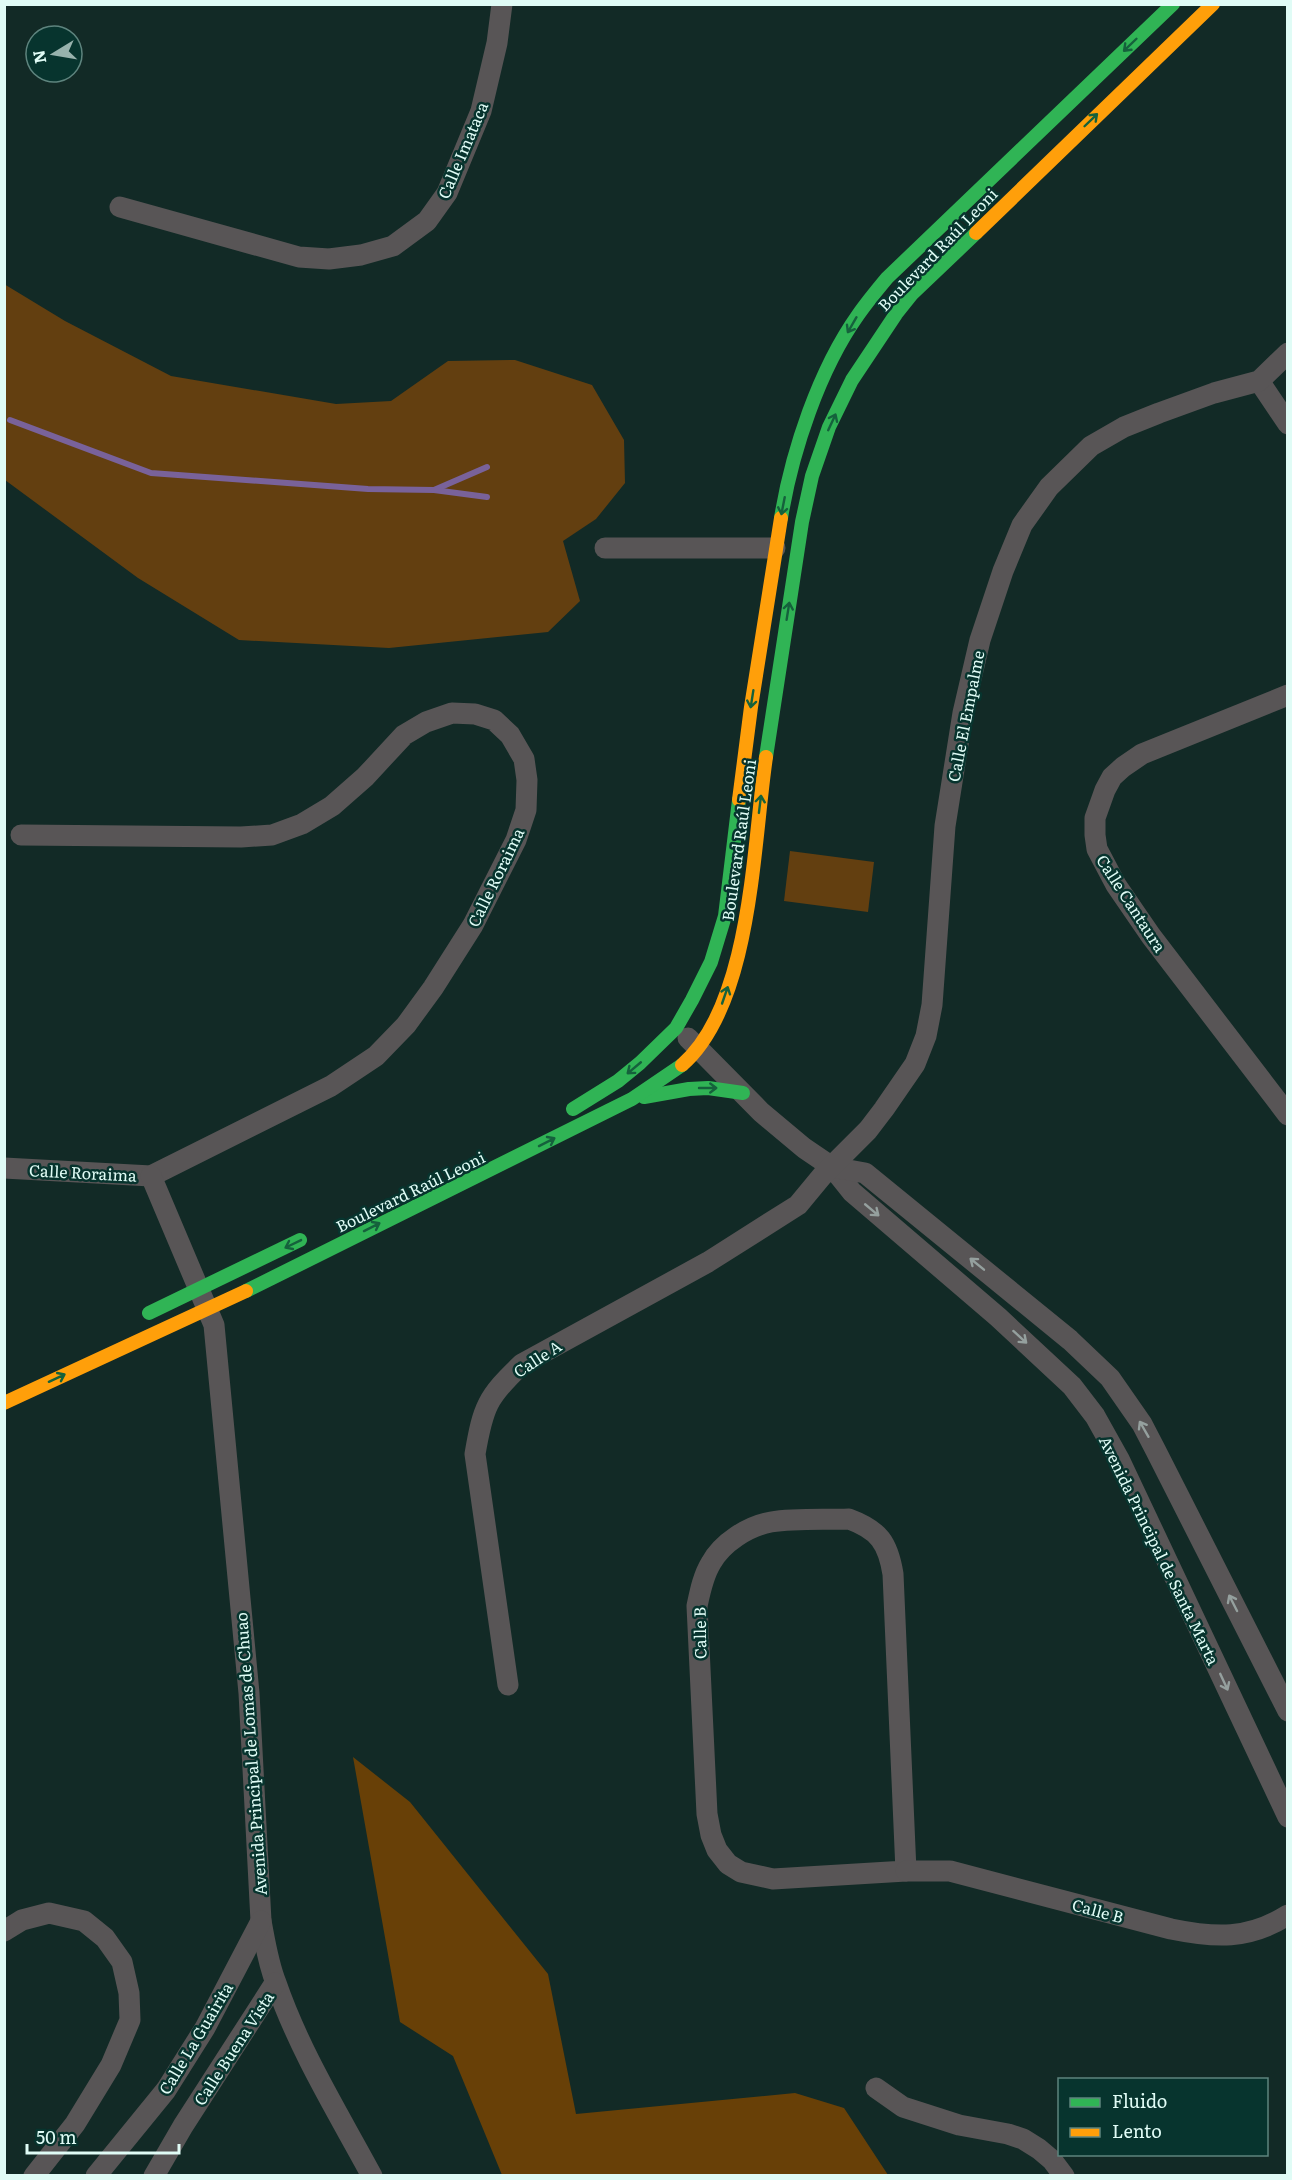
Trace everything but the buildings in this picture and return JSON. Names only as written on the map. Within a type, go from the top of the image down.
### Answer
[{"type":"street","name":"Calle Imataca","points":[[120,207],[298,257],[329,259],[361,255],[393,246],[427,221],[447,193],[481,111],[497,43],[501,4]]},
{"type":"street","name":"Boulevard Raúl Leoni","points":[[562,1115],[618,1081],[676,1028],[711,962],[724,916],[751,707],[785,496],[811,409],[833,358],[857,316],[887,278],[1173,4]]},
{"type":"street","name":"Boulevard Raúl Leoni","points":[[4,1403],[207,1310],[632,1099],[673,1072],[699,1047],[721,1005],[736,961],[746,916],[771,720],[795,568],[813,475],[830,426],[862,363],[885,327],[912,294],[1213,4]]},
{"type":"street","points":[[1287,353],[1259,381],[1287,424]]},
{"type":"street","name":"Calle El Empalme","points":[[832,1167],[868,1130],[900,1087],[915,1064],[926,1036],[932,1005],[945,826],[963,713],[984,628],[1002,571],[1023,525],[1049,487],[1091,446],[1124,427],[1159,413],[1214,393],[1259,381]]},
{"type":"street","points":[[605,548],[775,548]]},
{"type":"street","name":"Calle Cantaura","points":[[1287,695],[1142,754],[1112,777],[1095,818],[1097,849],[1105,866],[1150,936],[1287,1115]]},
{"type":"street","name":"Calle Roraima","points":[[4,1168],[151,1176],[331,1086],[376,1056],[406,1025],[434,988],[473,925],[516,840],[526,810],[524,759],[510,735],[494,720],[475,714],[452,713],[426,722],[404,735],[366,777],[332,806],[302,824],[272,835],[230,837],[21,835]]},
{"type":"street","name":"Avenida Principal de Santa Marta","points":[[676,1028],[699,1047],[761,1112],[804,1148],[832,1167],[852,1192],[1049,1363],[1072,1386],[1095,1416],[1119,1459],[1287,1817]]},
{"type":"street","points":[[632,1099],[698,1088],[719,1088],[743,1093]]},
{"type":"street","name":"Avenida Principal de Santa Marta","points":[[832,1167],[865,1173],[1070,1340],[1110,1378],[1142,1424],[1156,1450],[1287,1711]]},
{"type":"street","name":"Calle A","points":[[508,1685],[476,1454],[480,1427],[487,1405],[499,1385],[522,1364],[708,1262],[798,1205],[832,1167]]},
{"type":"street","name":"Avenida Principal de Lomas de Chuao","points":[[151,1176],[214,1325],[248,1681],[261,1921],[267,1955],[275,1983],[308,2057],[372,2175]]},
{"type":"street","name":"Boulevard Raúl Leoni","points":[[132,1322],[314,1234]]},
{"type":"street","name":"Calle B","points":[[906,1871],[893,1574],[890,1554],[868,1526],[849,1519],[769,1522],[728,1543],[711,1562],[702,1582],[697,1606],[707,1814],[717,1850],[728,1863],[741,1872],[773,1879],[906,1871],[950,1871],[1203,1936],[1226,1936],[1253,1932],[1287,1915]]},
{"type":"street","points":[[4,1931],[22,1920],[49,1913],[84,1921],[105,1938],[122,1962],[129,1993],[130,2020],[111,2065],[75,2124],[34,2175]]},
{"type":"street","name":"Calle La Guairita","points":[[96,2175],[166,2090],[205,2028],[261,1921]]},
{"type":"street","name":"Calle Buena Vista","points":[[154,2175],[275,1983]]},
{"type":"street","points":[[876,2088],[903,2107],[959,2125],[1023,2139],[1046,2155],[1064,2175]]},
{"type":"shaded area","points":[[4,284],[65,321],[171,376],[336,404],[391,401],[448,361],[515,360],[592,385],[624,440],[625,483],[596,519],[563,541],[580,601],[548,632],[389,648],[239,640],[138,578],[5,480]]},
{"type":"shaded area","points":[[790,851],[874,862],[868,912],[784,901]]},
{"type":"shaded area","points":[[353,1757],[410,1802],[548,1974],[576,2114],[795,2093],[844,2108],[888,2175],[502,2175],[453,2056],[400,2022]]},
{"type":"waterway","points":[[10,420],[151,473],[368,489],[434,490],[487,497]]},
{"type":"waterway","points":[[434,490],[487,467]]},
{"type":"traffic: fast","points":[[781,518],[792,466],[819,386],[844,337],[865,305],[887,278],[1173,4]]},
{"type":"traffic: fast","points":[[766,757],[802,522],[812,476],[829,427],[852,380],[896,314],[912,294],[976,233]]},
{"type":"traffic: fast","points":[[573,1109],[618,1081],[640,1063],[676,1028],[692,1000],[711,962],[725,916],[739,800]]},
{"type":"traffic: fast","points":[[246,1291],[632,1099],[682,1065]]},
{"type":"traffic: fast","points":[[644,1097],[708,1088],[743,1093]]},
{"type":"traffic: fast","points":[[149,1313],[300,1240]]},
{"type":"traffic: slow","points":[[976,233],[1213,4]]},
{"type":"traffic: slow","points":[[739,800],[751,707],[781,518]]},
{"type":"traffic: slow","points":[[682,1065],[705,1038],[723,1003],[736,964],[752,877],[766,757]]},
{"type":"traffic: slow","points":[[4,1403],[246,1291]]}]
